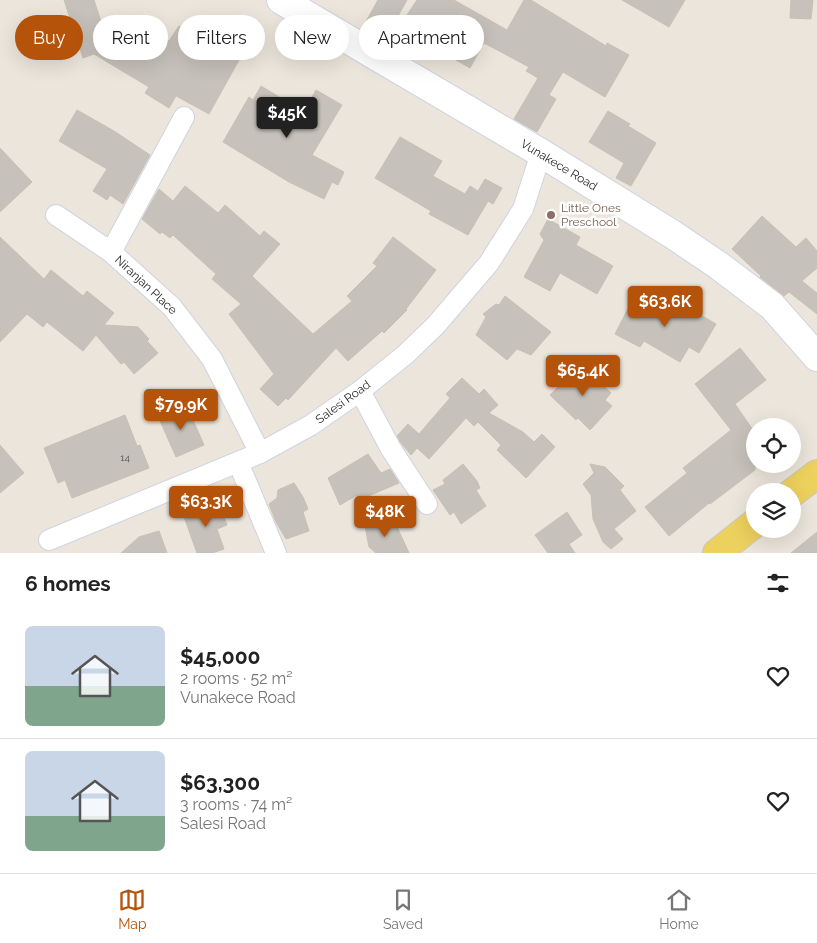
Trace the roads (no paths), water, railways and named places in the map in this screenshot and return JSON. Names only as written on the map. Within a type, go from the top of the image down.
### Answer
[{"type":"main road","name":"Vunakece Road","points":[[281,0],[541,153],[672,234],[718,265],[772,306],[817,356]]},
{"type":"main road","points":[[801,486],[817,474]]},
{"type":"main road","points":[[717,553],[746,530]]},
{"type":"street","points":[[111,252],[184,117]]},
{"type":"street","name":"Salesi Road","points":[[49,540],[260,453],[311,425],[360,391],[406,354],[436,325],[489,263],[523,209],[541,153]]},
{"type":"street","name":"Niranjan Place","points":[[56,215],[111,252],[172,307],[212,358],[260,453]]},
{"type":"street","points":[[360,391],[391,449],[427,504]]},
{"type":"street","points":[[238,462],[276,553]]},
{"type":"place","name":"Little Ones Preschool","points":[[551,215]]}]
